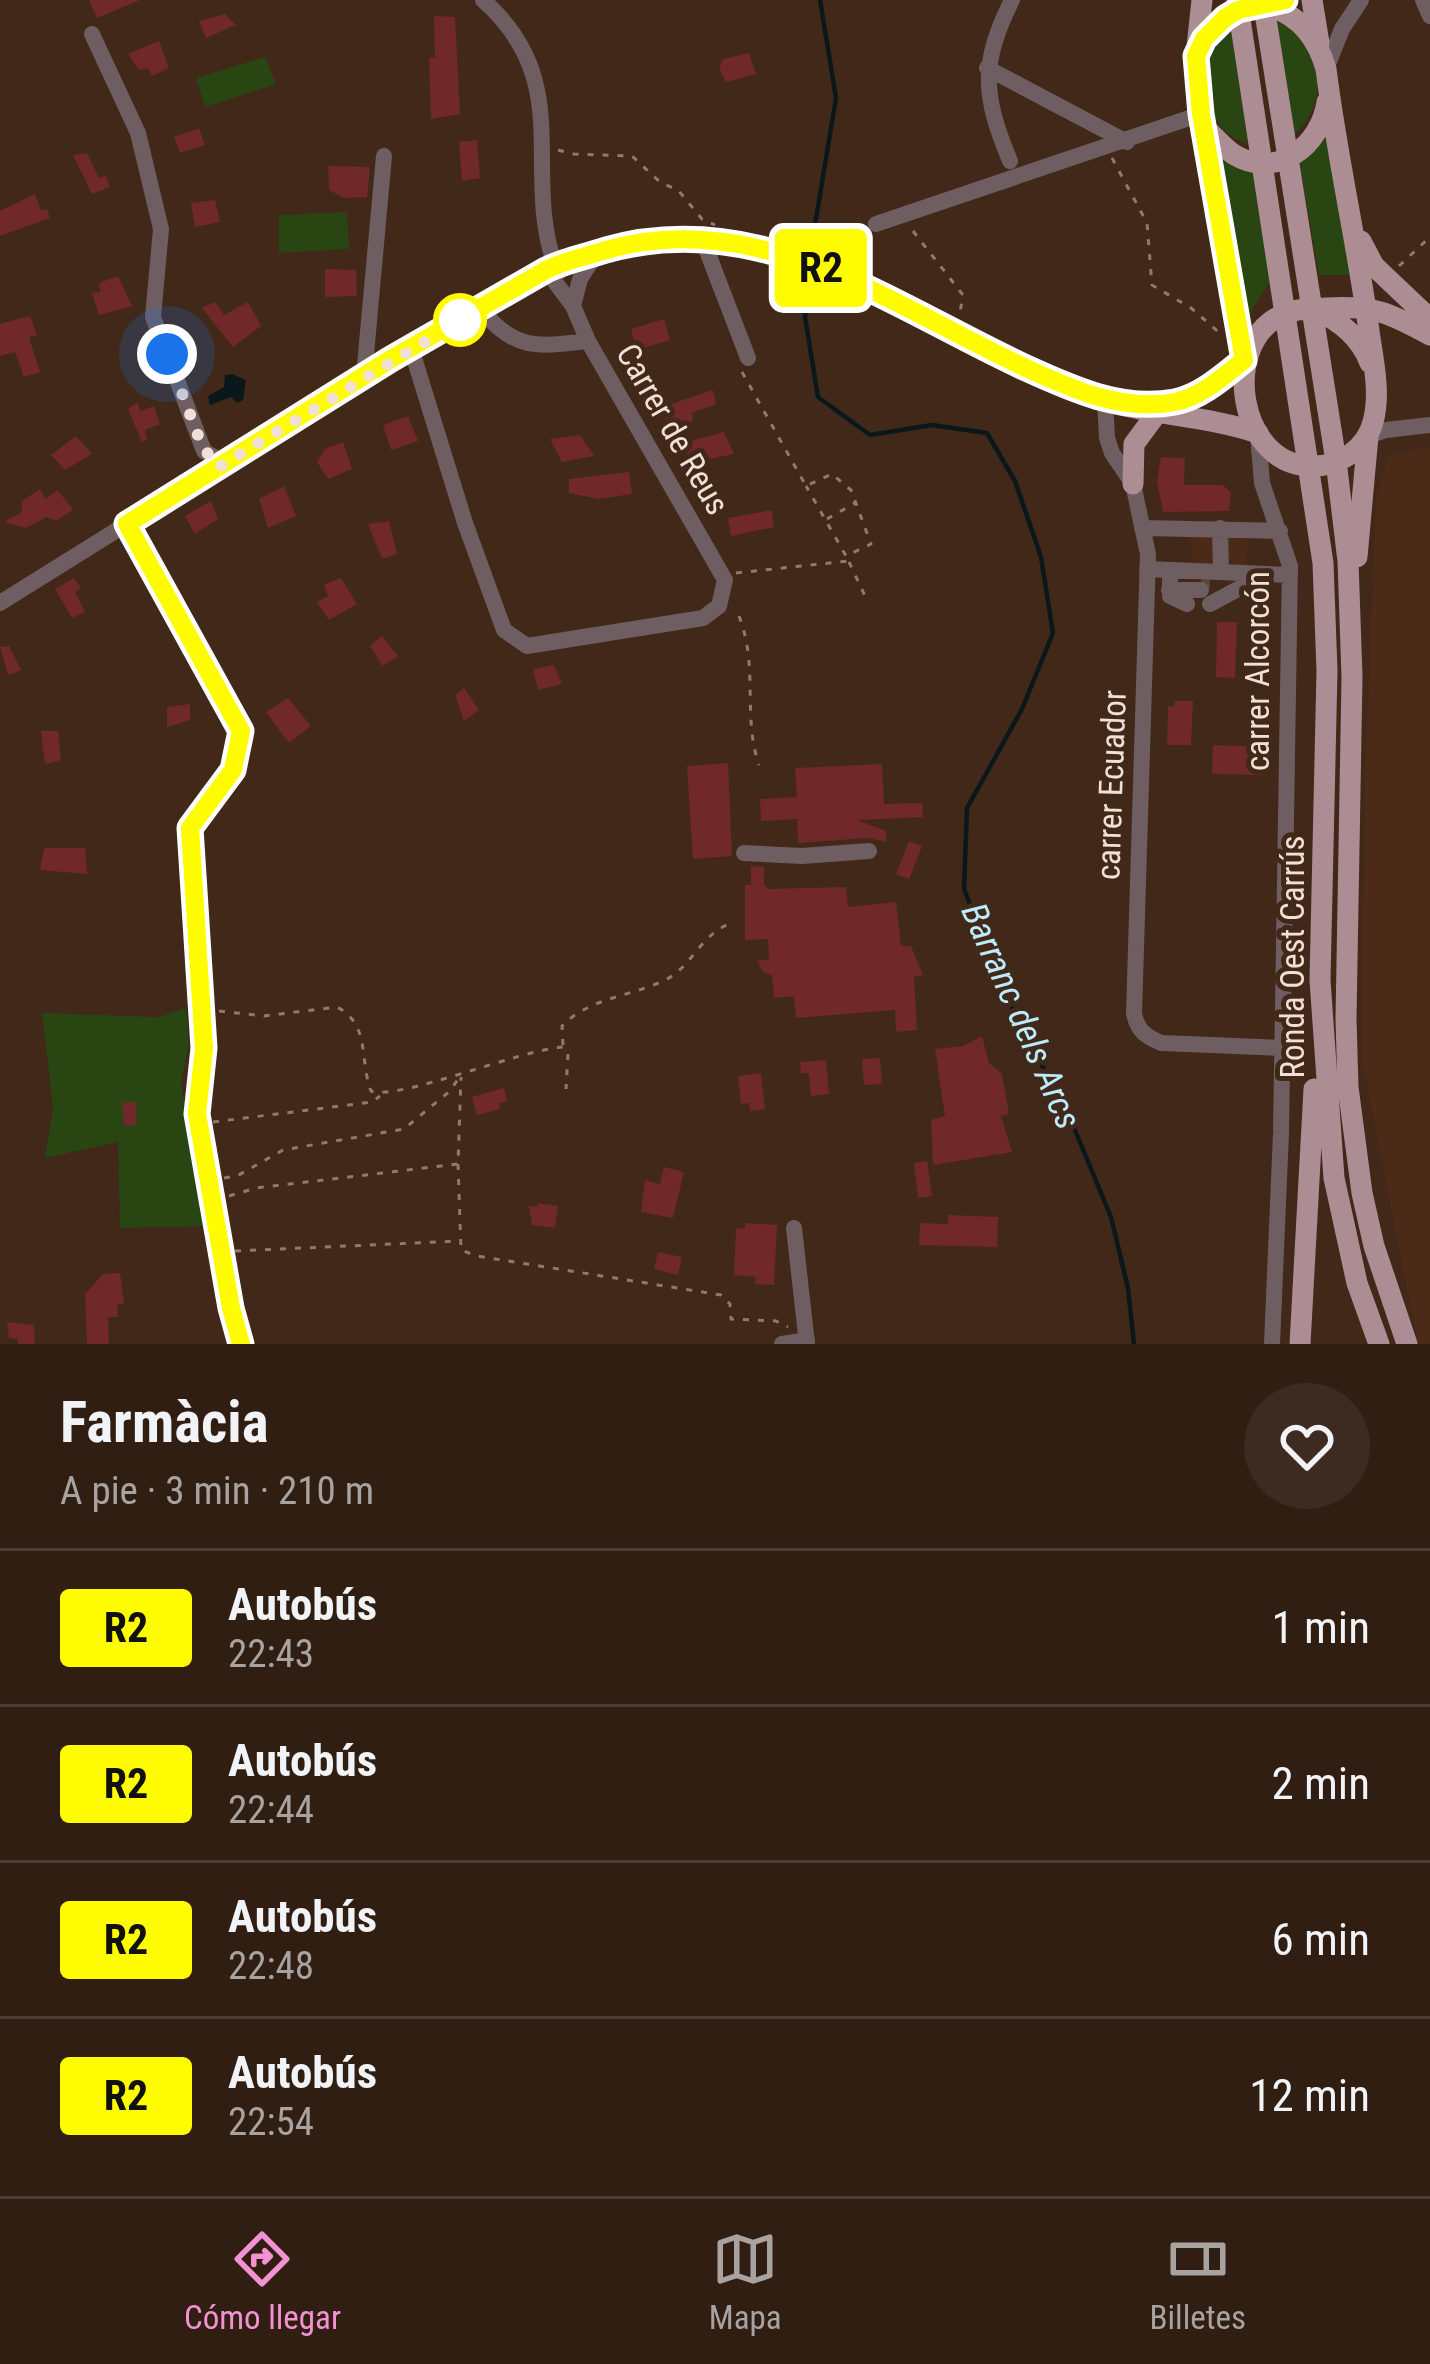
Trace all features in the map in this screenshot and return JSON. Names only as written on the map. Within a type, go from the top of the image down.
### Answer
[{"type":"main road","points":[[1202,0],[1196,56],[1202,120],[1245,387],[1258,433]]},
{"type":"main road","name":"Ronda Oest Carrús","points":[[1312,0],[1366,306],[1376,404],[1368,436],[1352,630],[1348,1088],[1366,1210],[1407,1344]]},
{"type":"main road","points":[[1196,56],[1214,27],[1238,5],[1270,2],[1286,11],[1325,69]]},
{"type":"main road","name":"Ronda Oest Carrús","points":[[1270,2],[1286,158],[1336,461],[1352,630]]},
{"type":"main road","name":"Ronda Oest Carrús","points":[[1238,5],[1323,563],[1327,671],[1320,980],[1334,1178],[1357,1283],[1378,1344]]},
{"type":"main road","name":"Ronda Oest Carrús","points":[[1286,158],[1304,151],[1324,122],[1325,69]]},
{"type":"main road","points":[[1202,120],[1232,153],[1260,162],[1286,158]]},
{"type":"main road","points":[[1348,207],[1374,266],[1430,320]]},
{"type":"main road","points":[[1244,360],[1256,335],[1284,313],[1311,309],[1366,306],[1430,335]]},
{"type":"main road","points":[[1311,309],[1342,324],[1365,351],[1375,376]]},
{"type":"main road","points":[[1106,401],[1156,413],[1217,419],[1258,433]]},
{"type":"main road","points":[[1133,484],[1134,444],[1156,413]]},
{"type":"main road","name":"Ronda Oest Carrús","points":[[1258,433],[1280,456],[1306,503],[1323,563]]},
{"type":"main road","name":"Ronda Oest Carrús","points":[[1280,456],[1310,466],[1336,461],[1368,436]]},
{"type":"main road","points":[[1300,1344],[1320,980]]},
{"type":"street","name":"Carrer de Reus","points":[[483,0],[525,47],[536,80],[542,123],[544,232],[551,268],[588,341],[730,576]]},
{"type":"street","points":[[1010,161],[993,118],[988,68],[993,37],[1012,0]]},
{"type":"street","points":[[1325,69],[1361,0]]},
{"type":"street","points":[[1423,0],[1430,16]]},
{"type":"street","points":[[92,34],[137,133],[161,229],[153,316],[204,451],[219,467]]},
{"type":"street","points":[[988,68],[1126,142]]},
{"type":"street","points":[[876,224],[1202,120]]},
{"type":"street","points":[[364,376],[384,156]]},
{"type":"street","points":[[0,603],[364,376],[551,268],[639,241],[710,234],[777,252],[832,272],[1106,401],[1173,403],[1205,389],[1244,360]]},
{"type":"street","points":[[710,234],[742,359]]},
{"type":"street","points":[[518,287],[542,290],[573,307],[580,279],[597,253]]},
{"type":"street","points":[[481,309],[498,330],[523,344],[588,341]]},
{"type":"street","points":[[411,348],[465,523],[504,630],[515,641],[527,646],[704,618],[719,607],[730,576]]},
{"type":"street","name":"carrer Ecuador","points":[[1106,401],[1112,453],[1133,484],[1148,569],[1137,1026],[1143,1035],[1160,1043],[1283,1048]]},
{"type":"street","points":[[1368,436],[1430,425]]},
{"type":"street","name":"carrer Alcorcón","points":[[1258,433],[1262,483],[1290,574],[1283,1048],[1272,1344]]},
{"type":"street","points":[[127,524],[241,731],[233,770],[190,828],[204,1048],[199,1125],[241,1344]]},
{"type":"street","points":[[1142,527],[1280,531]]},
{"type":"street","points":[[1209,586],[1220,528]]},
{"type":"street","points":[[1148,569],[1170,580],[1236,591],[1267,574]]},
{"type":"street","points":[[1170,580],[1209,586],[1290,574]]},
{"type":"street","points":[[1170,580],[1174,600],[1186,604]]},
{"type":"street","points":[[744,853],[802,856],[869,851]]},
{"type":"street","points":[[782,1344],[807,1340],[794,1228]]},
{"type":"path","points":[[550,150],[632,156],[661,183],[678,190],[698,216],[709,220],[710,234]]},
{"type":"path","points":[[1111,156],[1147,223],[1152,285],[1222,334]]},
{"type":"path","points":[[913,231],[963,296],[962,315],[949,330]]},
{"type":"path","points":[[1398,267],[1430,237]]},
{"type":"path","points":[[742,359],[866,598]]},
{"type":"path","points":[[730,576],[847,559],[872,544],[851,490],[832,474],[806,486]]},
{"type":"path","points":[[825,520],[857,502]]},
{"type":"path","points":[[740,616],[750,644],[752,742],[759,765]]},
{"type":"path","points":[[566,1089],[568,1054],[562,1026],[580,1008],[672,977],[713,930],[731,923]]},
{"type":"path","points":[[202,1015],[221,1010],[264,1016],[337,1007],[355,1022],[363,1039],[365,1077],[371,1091],[381,1095]]},
{"type":"path","points":[[199,1125],[372,1102],[441,1076],[461,1075],[488,1063],[563,1047]]},
{"type":"path","points":[[461,1075],[461,1250],[722,1295],[730,1304],[731,1319],[776,1322],[807,1340]]},
{"type":"path","points":[[208,1181],[237,1176],[283,1150],[404,1129],[450,1091],[461,1075]]},
{"type":"path","points":[[212,1204],[256,1188],[458,1164]]},
{"type":"path","points":[[221,1252],[460,1241]]},
{"type":"shaded area","points":[[225,375],[246,380],[243,400],[237,403],[231,397],[210,405],[208,396],[224,387]]},
{"type":"shaded area","points":[[1430,449],[1430,1344],[1418,1344],[1361,1055],[1376,497],[1388,456]]},
{"type":"shaded area","points":[[1230,531],[1248,531],[1246,576],[1230,576],[1229,561],[1191,566],[1191,533],[1229,539]]},
{"type":"green space","points":[[1276,17],[1304,39],[1317,72],[1314,106],[1294,135]]},
{"type":"green space","points":[[1230,22],[1248,143],[1230,136],[1218,123],[1207,89],[1212,52]]},
{"type":"green space","points":[[265,57],[276,84],[205,107],[196,78]]},
{"type":"green space","points":[[1328,136],[1351,275],[1319,275],[1300,164]]},
{"type":"green space","points":[[1217,155],[1255,172],[1271,280],[1245,321]]},
{"type":"green space","points":[[347,212],[349,249],[279,253],[279,215]]},
{"type":"green space","points":[[186,1008],[189,1045],[181,1083],[206,1226],[120,1228],[118,1142],[45,1158],[53,1107],[42,1013],[159,1017]]},
{"type":"building","points":[[89,0],[140,0],[97,18]]},
{"type":"building","points":[[225,14],[236,25],[206,38],[199,21]]},
{"type":"building","points":[[434,16],[455,17],[460,114],[431,119],[429,58],[435,58]]},
{"type":"building","points":[[159,41],[169,68],[152,76],[148,68],[139,70],[128,54]]},
{"type":"building","points":[[749,53],[756,74],[726,82],[719,68],[723,59]]},
{"type":"building","points":[[199,128],[205,145],[180,153],[174,137]]},
{"type":"building","points":[[477,140],[480,178],[462,181],[459,142]]},
{"type":"building","points":[[87,153],[99,178],[106,176],[110,187],[92,194],[73,155]]},
{"type":"building","points":[[328,166],[370,167],[367,197],[344,198],[329,190]]},
{"type":"building","points":[[35,194],[50,218],[0,236],[0,211]]},
{"type":"building","points":[[215,200],[220,222],[195,227],[191,203]]},
{"type":"building","points":[[325,269],[356,270],[357,296],[325,297]]},
{"type":"building","points":[[118,276],[132,306],[99,315],[92,293],[100,292],[99,283]]},
{"type":"building","points":[[215,302],[224,315],[248,302],[261,326],[233,347],[202,308]]},
{"type":"building","points":[[30,316],[37,335],[29,337],[40,372],[24,377],[15,352],[0,356],[0,324]]},
{"type":"building","points":[[664,319],[670,340],[636,350],[631,329]]},
{"type":"building","points":[[713,390],[716,404],[692,413],[693,421],[668,428],[662,407]]},
{"type":"building","points":[[138,402],[140,411],[154,406],[160,424],[145,430],[147,440],[142,442],[128,409]]},
{"type":"building","points":[[408,416],[418,441],[391,450],[383,425]]},
{"type":"building","points":[[724,432],[734,454],[686,464],[688,442]]},
{"type":"building","points":[[580,435],[594,456],[562,462],[550,439]]},
{"type":"building","points":[[76,436],[92,454],[65,470],[51,455]]},
{"type":"building","points":[[343,442],[352,469],[328,479],[317,462],[325,449]]},
{"type":"building","points":[[1161,457],[1185,458],[1184,485],[1223,485],[1231,493],[1229,511],[1163,512],[1157,481]]},
{"type":"building","points":[[629,472],[632,494],[599,499],[569,493],[569,479]]},
{"type":"building","points":[[284,486],[296,516],[268,528],[259,499]]},
{"type":"building","points":[[40,489],[45,499],[58,490],[73,510],[56,521],[47,517],[26,528],[4,522],[22,512],[22,501]]},
{"type":"building","points":[[211,501],[218,519],[195,534],[185,516]]},
{"type":"building","points":[[772,510],[774,527],[731,536],[728,518]]},
{"type":"building","points":[[389,521],[397,554],[382,559],[368,524]]},
{"type":"building","points":[[74,578],[85,612],[72,618],[55,589]]},
{"type":"building","points":[[341,578],[357,604],[329,620],[317,602],[328,596],[324,585]]},
{"type":"building","points":[[1217,622],[1237,622],[1235,678],[1216,677]]},
{"type":"building","points":[[382,636],[398,656],[383,666],[370,646]]},
{"type":"building","points":[[9,646],[21,670],[8,675],[0,647]]},
{"type":"building","points":[[554,665],[562,684],[538,690],[533,669]]},
{"type":"building","points":[[464,688],[479,710],[464,721],[455,695]]},
{"type":"building","points":[[288,698],[311,726],[289,743],[266,712]]},
{"type":"building","points":[[1175,701],[1193,701],[1191,745],[1167,745],[1168,706],[1174,707]]},
{"type":"building","points":[[190,704],[190,720],[167,727],[167,707]]},
{"type":"building","points":[[41,731],[58,731],[61,760],[45,764]]},
{"type":"building","points":[[1213,745],[1265,747],[1264,775],[1212,774]]},
{"type":"building","points":[[728,763],[732,856],[693,859],[687,766]]},
{"type":"building","points":[[882,764],[884,804],[922,803],[923,817],[857,820],[886,831],[886,842],[868,838],[798,843],[797,819],[761,821],[760,799],[797,797],[795,768]]},
{"type":"building","points":[[909,841],[922,846],[909,879],[896,874]]},
{"type":"building","points":[[44,848],[85,848],[87,874],[40,870]]},
{"type":"building","points":[[751,866],[764,867],[768,889],[846,887],[848,907],[896,902],[901,946],[911,946],[923,975],[914,977],[917,1030],[896,1032],[895,1010],[796,1018],[794,996],[774,998],[772,975],[763,972],[757,961],[769,959],[768,939],[745,940],[745,885],[751,885]]},
{"type":"building","points":[[982,1036],[989,1063],[1002,1074],[1009,1114],[1001,1116],[1012,1152],[933,1165],[931,1120],[945,1116],[935,1049],[963,1046]]},
{"type":"building","points":[[880,1058],[882,1084],[864,1085],[862,1059]]},
{"type":"building","points":[[826,1060],[829,1094],[811,1096],[809,1073],[801,1073],[800,1062]]},
{"type":"building","points":[[761,1073],[765,1109],[750,1111],[749,1103],[741,1104],[738,1076]]},
{"type":"building","points":[[504,1088],[507,1101],[499,1103],[500,1109],[477,1115],[472,1097]]},
{"type":"building","points":[[136,1102],[136,1125],[124,1126],[122,1103]]},
{"type":"building","points":[[927,1161],[932,1196],[918,1198],[914,1163]]},
{"type":"building","points":[[664,1167],[684,1172],[673,1218],[641,1212],[645,1180],[660,1184]]},
{"type":"building","points":[[529,1206],[558,1206],[555,1228],[532,1225]]},
{"type":"building","points":[[948,1215],[998,1217],[997,1247],[919,1245],[920,1223],[948,1224]]},
{"type":"building","points":[[745,1223],[777,1225],[774,1285],[755,1284],[756,1277],[734,1275],[736,1228],[745,1229]]},
{"type":"building","points":[[658,1252],[682,1257],[678,1275],[654,1269]]},
{"type":"building","points":[[120,1273],[124,1304],[117,1304],[118,1317],[108,1317],[109,1344],[87,1344],[85,1294],[103,1274]]},
{"type":"building","points":[[7,1322],[34,1325],[35,1344],[18,1344],[18,1339],[9,1338]]},
{"type":"waterway","name":"Barranc dels Arcs","points":[[809,261],[836,98],[820,0]]},
{"type":"waterway","name":"Barranc dels Arcs","points":[[809,272],[805,317],[818,397],[870,435],[932,425],[987,433],[1015,481],[1041,557],[1053,633],[1022,709],[967,808],[964,889],[1007,999],[1072,1123],[1111,1217],[1128,1288],[1134,1344]]},
{"type":"tunnel","points":[[1201,580],[1210,580]]},
{"type":"bus line","name":"R2","points":[[241,1344],[197,1114],[204,1048],[190,828],[233,770],[241,731],[127,524],[391,359],[564,260],[639,241],[718,238],[777,252],[832,272],[1009,360],[1106,401],[1173,403],[1188,398],[1244,360],[1201,114],[1196,56],[1204,39],[1225,18],[1238,10],[1285,0]]},
{"type":"route","points":[[167,354],[204,451],[219,467],[466,317],[460,320]]}]
